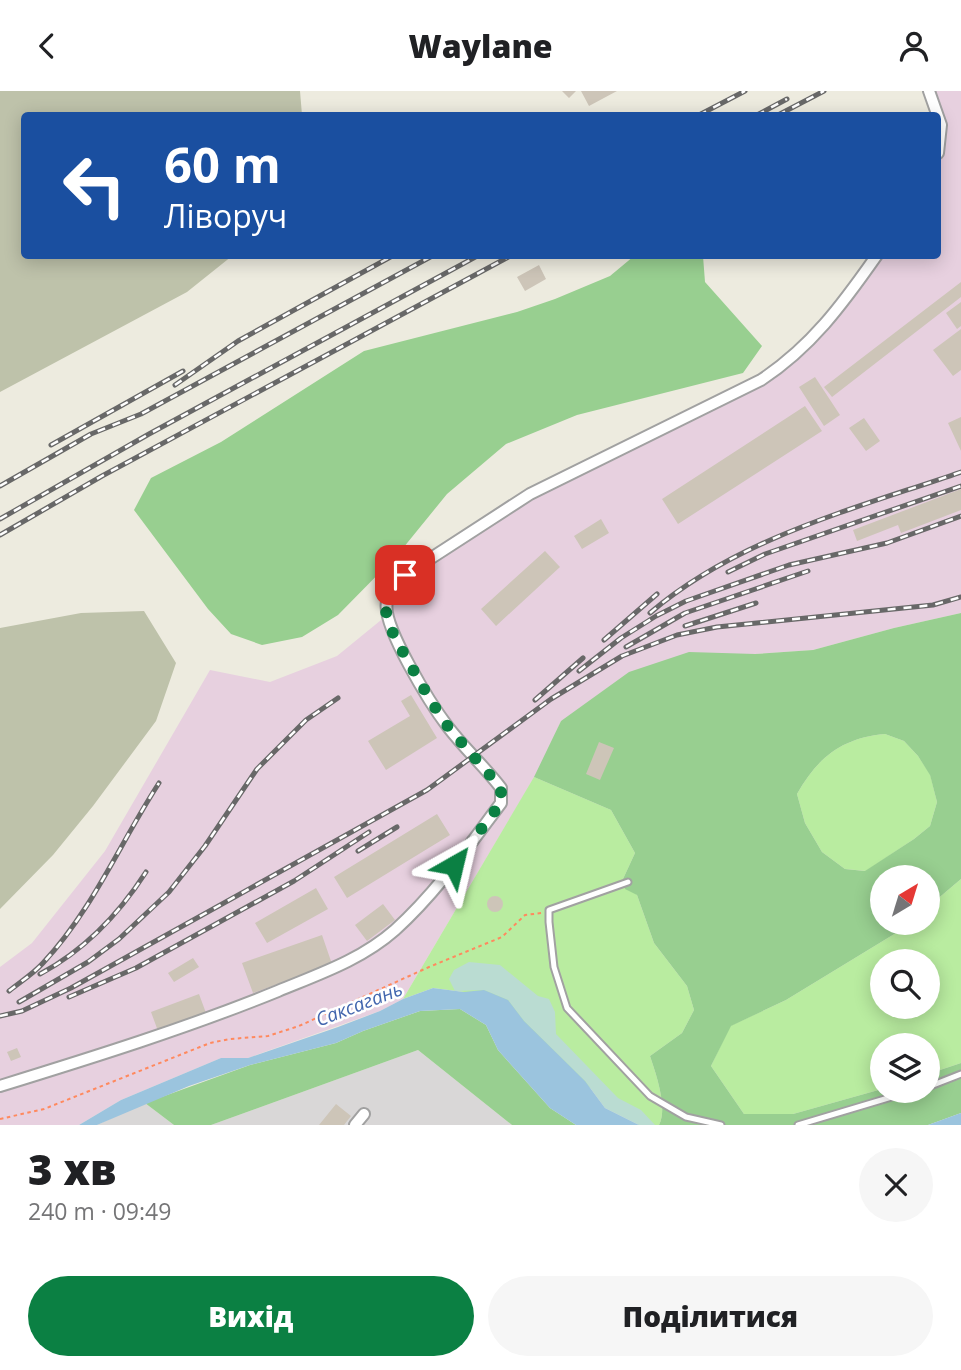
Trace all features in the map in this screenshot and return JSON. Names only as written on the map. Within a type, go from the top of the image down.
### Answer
[{"type":"street","points":[[929,91],[936,112]]},
{"type":"street","points":[[0,1086],[154,1038],[344,965],[369,951],[395,930],[438,886],[501,803],[501,788],[449,728],[395,638],[386,616],[387,600],[394,589],[405,575],[530,494],[761,380],[788,362],[844,302],[874,259]]},
{"type":"street","points":[[355,1125],[364,1114]]},
{"type":"lane","points":[[628,882],[550,909],[554,967],[567,1008],[650,1096],[686,1117],[721,1125]]},
{"type":"lane","points":[[940,1082],[961,1074]]},
{"type":"lane","points":[[798,1125],[872,1103]]},
{"type":"path","points":[[0,1119],[44,1109],[210,1043],[268,1036],[299,1026],[502,937],[525,915],[536,912],[549,914]]},
{"type":"shaded area","points":[[0,91],[300,91],[302,112],[21,112],[21,259],[228,259],[187,292],[0,392]]},
{"type":"shaded area","points":[[929,91],[961,91],[961,613],[813,650],[755,654],[561,721],[541,766],[403,999],[380,1011],[248,1058],[221,1058],[121,1100],[79,1125],[0,1125],[0,967],[32,943],[105,851],[210,670],[270,682],[337,656],[386,616],[394,589],[530,494],[788,362],[874,259],[941,259],[941,112],[934,112]]},
{"type":"shaded area","points":[[144,611],[176,663],[156,721],[53,855],[0,909],[0,628],[81,613]]},
{"type":"shaded area","points":[[469,962],[500,965],[538,996],[549,999],[555,1012],[556,1034],[618,1098],[641,1110],[655,1125],[639,1125],[605,1108],[585,1081],[524,1021],[508,1000],[484,990],[455,991],[449,979],[454,970]]},
{"type":"shaded area","points":[[433,988],[464,992],[484,990],[508,1000],[524,1021],[585,1081],[605,1108],[639,1125],[576,1125],[550,1108],[498,1050],[486,1025],[460,1009],[420,1011],[336,1043],[250,1065],[189,1086],[97,1125],[79,1125],[121,1100],[221,1058],[248,1058],[338,1027]]},
{"type":"shaded area","points":[[418,1050],[512,1125],[211,1125]]},
{"type":"shaded area","points":[[145,1103],[174,1125],[97,1125]]},
{"type":"shaded area","points":[[961,1113],[961,1125],[928,1125]]},
{"type":"green space","points":[[630,259],[703,259],[705,282],[762,346],[743,373],[577,415],[506,444],[447,494],[399,553],[338,615],[302,637],[262,645],[231,634],[208,609],[134,510],[151,478],[221,442],[364,351],[517,312],[610,276]]},
{"type":"green space","points":[[961,613],[961,879],[940,897],[940,865],[874,865],[930,826],[937,802],[930,775],[904,741],[885,734],[870,736],[833,752],[814,770],[797,794],[805,823],[822,852],[845,869],[865,871],[870,868],[870,935],[893,935],[786,1000],[731,1026],[711,1066],[744,1114],[793,1114],[870,1092],[870,1103],[940,1103],[940,1070],[961,1063],[961,1113],[928,1125],[659,1125],[662,1100],[650,1056],[682,1033],[694,1010],[687,986],[654,943],[637,895],[625,889],[623,879],[635,853],[611,810],[534,777],[561,721],[629,672],[689,652],[755,654],[813,650]]},
{"type":"green space","points":[[885,734],[904,741],[930,774],[937,802],[930,826],[914,839],[875,865],[870,865],[866,871],[845,869],[822,852],[805,823],[797,794],[814,770],[833,752],[870,736]]},
{"type":"green space","points":[[534,777],[611,810],[635,853],[623,879],[637,895],[654,943],[687,986],[694,1010],[682,1033],[650,1056],[662,1100],[659,1125],[639,1125],[464,992],[433,988],[403,999]]},
{"type":"green space","points":[[961,879],[961,1063],[940,1070],[940,1033],[870,1033],[870,1092],[793,1114],[744,1114],[711,1066],[730,1026],[786,1000],[893,935],[940,935],[940,897]]},
{"type":"green space","points":[[460,1009],[486,1025],[498,1050],[550,1108],[576,1125],[512,1125],[418,1050],[211,1125],[174,1125],[145,1103],[250,1065],[336,1043],[420,1011]]},
{"type":"building","points":[[562,91],[576,91],[569,98]]},
{"type":"building","points":[[581,91],[617,91],[589,106]]},
{"type":"building","points":[[539,265],[546,279],[525,291],[517,277]]},
{"type":"building","points":[[961,282],[961,297],[832,397],[824,387]]},
{"type":"building","points":[[961,302],[961,326],[957,329],[946,313]]},
{"type":"building","points":[[961,329],[961,370],[953,376],[933,350]]},
{"type":"building","points":[[815,377],[840,415],[824,426],[799,387]]},
{"type":"building","points":[[805,406],[822,431],[678,524],[662,499]]},
{"type":"building","points":[[961,417],[961,451],[948,423]]},
{"type":"building","points":[[864,418],[880,441],[866,451],[849,428]]},
{"type":"building","points":[[961,489],[961,510],[901,533],[898,525],[857,541],[853,530]]},
{"type":"building","points":[[601,519],[609,533],[582,549],[574,536]]},
{"type":"building","points":[[545,551],[560,567],[496,626],[481,609]]},
{"type":"building","points":[[411,695],[437,738],[386,770],[368,741],[410,716],[401,701]]},
{"type":"building","points":[[599,742],[614,748],[600,780],[586,774]]},
{"type":"building","points":[[437,814],[450,835],[347,898],[334,877]]},
{"type":"building","points":[[316,888],[328,909],[267,943],[255,923]]},
{"type":"building","points":[[495,896],[503,904],[495,912],[487,904]]},
{"type":"building","points":[[383,904],[395,920],[367,941],[355,925]]},
{"type":"building","points":[[322,935],[332,964],[253,993],[242,963]]},
{"type":"building","points":[[193,958],[199,967],[174,982],[168,973]]},
{"type":"building","points":[[199,994],[206,1013],[158,1031],[151,1012]]},
{"type":"building","points":[[17,1048],[21,1057],[11,1061],[7,1052]]},
{"type":"building","points":[[336,1104],[351,1116],[344,1125],[319,1125]]},
{"type":"railway","points":[[705,112],[745,91]]},
{"type":"railway","points":[[784,112],[824,91]]},
{"type":"railway","points":[[763,112],[787,99]]},
{"type":"railway","points":[[175,385],[238,341],[387,259]]},
{"type":"railway","points":[[0,486],[91,434],[141,414],[427,259]]},
{"type":"railway","points":[[0,519],[149,434],[472,259]]},
{"type":"railway","points":[[0,535],[102,476],[505,259]]},
{"type":"railway","points":[[51,445],[183,371]]},
{"type":"railway","points":[[650,613],[684,587],[759,545],[839,513],[961,472]]},
{"type":"railway","points":[[728,572],[765,554],[961,486]]},
{"type":"railway","points":[[579,671],[621,638],[686,601],[789,565],[887,543],[961,516]]},
{"type":"railway","points":[[626,647],[685,613],[808,571]]},
{"type":"railway","points":[[604,640],[657,594]]},
{"type":"railway","points":[[0,1016],[22,1011],[71,988],[427,790],[551,699],[622,656],[677,635],[717,627],[933,605],[961,597]]},
{"type":"railway","points":[[685,626],[756,603]]},
{"type":"railway","points":[[535,700],[583,658]]},
{"type":"railway","points":[[19,1002],[88,962],[119,939],[169,892],[205,846],[257,769],[306,720],[338,698]]},
{"type":"railway","points":[[9,991],[43,963],[76,921],[159,783]]},
{"type":"railway","points":[[358,851],[397,827]]},
{"type":"railway","points":[[69,997],[136,968],[294,881],[369,832]]},
{"type":"railway","points":[[40,974],[72,954],[100,930],[146,872]]},
{"type":"route","points":[[405,575],[387,600],[386,616],[395,638],[449,728],[501,788],[501,803],[454,865]]},
{"type":"water label","name":"Саксагань","points":[[359,1004]]}]
